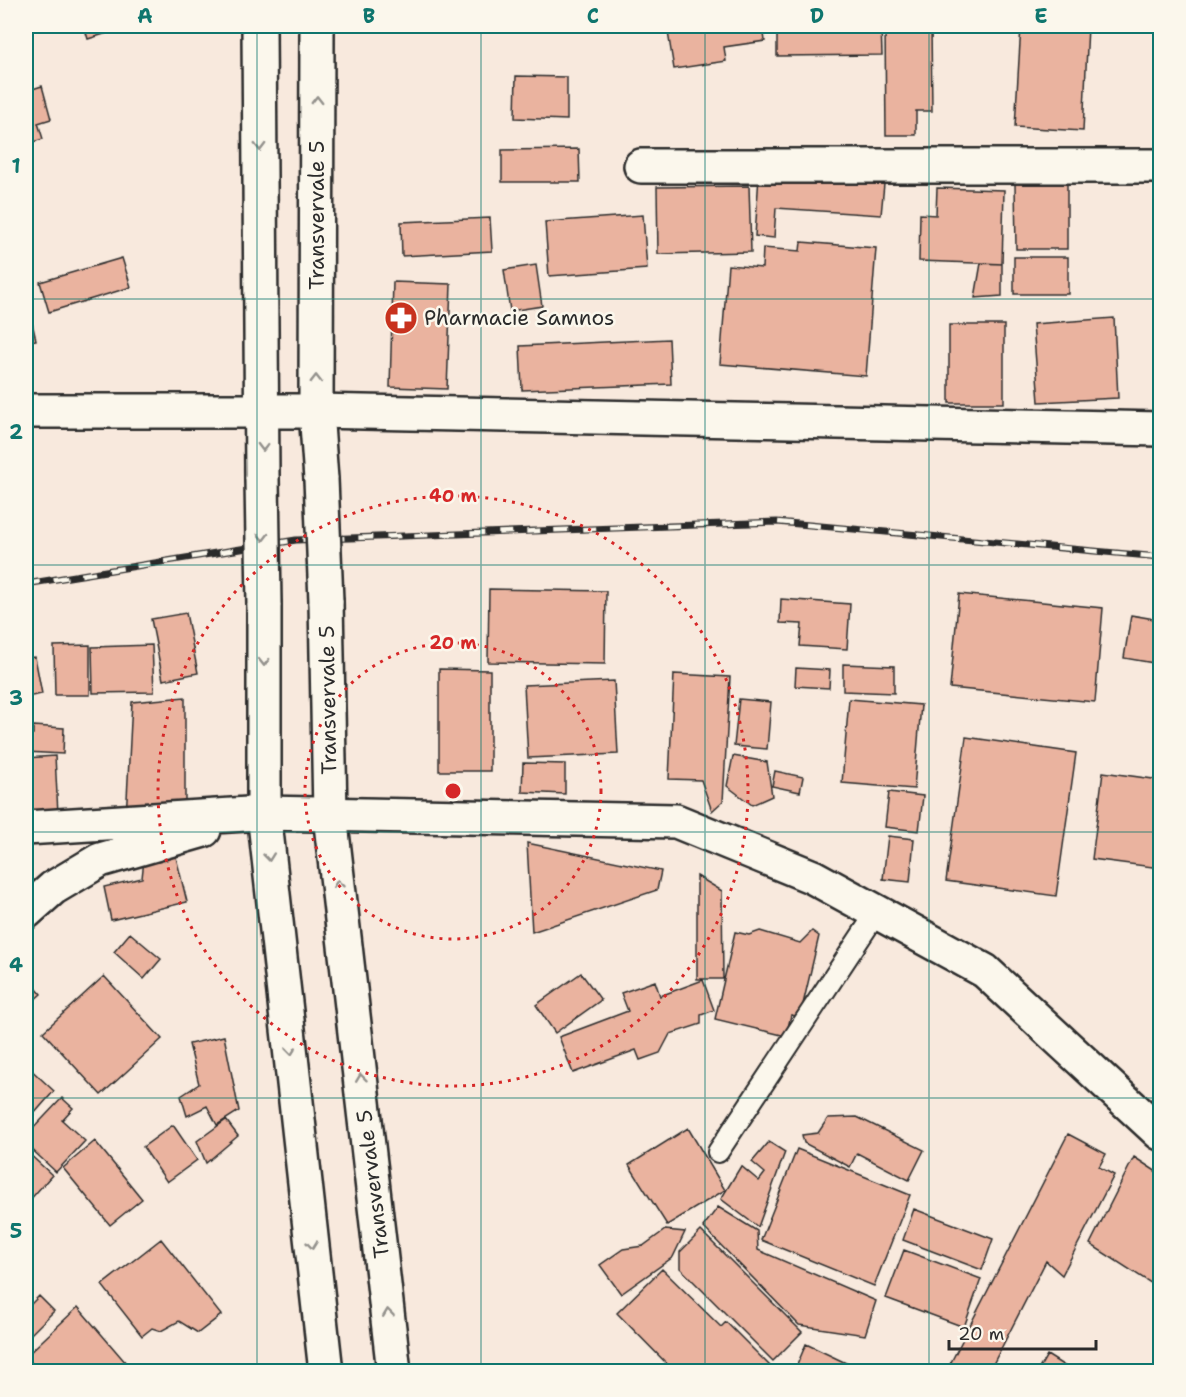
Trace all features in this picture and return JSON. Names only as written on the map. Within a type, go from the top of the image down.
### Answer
[{"type":"street","points":[[259,26],[264,813],[326,1371]]},
{"type":"street","name":"Transvervale 5","points":[[317,26],[316,411],[326,601],[330,815],[394,1371]]},
{"type":"street","points":[[641,166],[1161,166]]},
{"type":"street","points":[[26,411],[316,411],[1161,429]]},
{"type":"street","points":[[26,912],[53,888],[100,860],[264,813]]},
{"type":"street","points":[[26,828],[264,813],[676,821],[813,877],[985,971],[1161,1133]]},
{"type":"lane","points":[[718,1152],[877,912]]},
{"type":"building","points":[[84,26],[130,26],[88,39]]},
{"type":"building","points":[[667,26],[763,26],[765,41],[724,47],[726,61],[674,69]]},
{"type":"building","points":[[777,26],[881,26],[882,55],[777,56]]},
{"type":"building","points":[[885,26],[931,26],[932,111],[916,111],[916,135],[886,135]]},
{"type":"building","points":[[1021,26],[1088,26],[1083,131],[1015,127]]},
{"type":"building","points":[[516,76],[567,77],[567,120],[515,118]]},
{"type":"building","points":[[42,86],[51,119],[38,123],[43,139],[26,144],[26,91]]},
{"type":"building","points":[[579,149],[580,182],[502,182],[502,150]]},
{"type":"building","points":[[759,176],[884,184],[881,215],[776,208],[774,238],[755,236]]},
{"type":"building","points":[[1015,183],[1067,183],[1067,249],[1016,249]]},
{"type":"building","points":[[749,186],[751,252],[658,254],[657,187]]},
{"type":"building","points":[[937,188],[1004,190],[1002,264],[919,261],[920,214],[936,215]]},
{"type":"building","points":[[643,215],[647,269],[549,276],[545,222]]},
{"type":"building","points":[[490,218],[492,251],[402,256],[401,222]]},
{"type":"building","points":[[801,242],[876,248],[866,376],[720,364],[728,265],[762,268],[763,248],[800,251]]},
{"type":"building","points":[[1014,257],[1068,257],[1068,294],[1014,294]]},
{"type":"building","points":[[122,258],[131,287],[49,312],[40,282]]},
{"type":"building","points":[[981,263],[1002,264],[1002,296],[975,298]]},
{"type":"building","points":[[536,265],[542,306],[510,311],[504,270]]},
{"type":"building","points":[[393,282],[451,284],[447,389],[390,387]]},
{"type":"building","points":[[26,302],[36,340],[26,342]]},
{"type":"building","points":[[1114,318],[1118,398],[1039,402],[1033,324]]},
{"type":"building","points":[[949,325],[1004,325],[1004,403],[949,403]]},
{"type":"building","points":[[669,339],[671,384],[522,390],[520,346]]},
{"type":"building","points":[[489,589],[606,591],[605,664],[488,662]]},
{"type":"building","points":[[959,594],[1103,608],[1095,702],[950,688]]},
{"type":"building","points":[[781,599],[850,604],[847,649],[800,646],[802,624],[780,623]]},
{"type":"building","points":[[186,613],[198,673],[163,680],[151,619]]},
{"type":"building","points":[[1131,615],[1160,620],[1160,664],[1124,658]]},
{"type":"building","points":[[90,645],[90,695],[55,695],[54,646]]},
{"type":"building","points":[[152,645],[154,692],[93,693],[92,647]]},
{"type":"building","points":[[35,657],[42,694],[26,697],[26,658]]},
{"type":"building","points":[[843,664],[894,666],[894,693],[843,691]]},
{"type":"building","points":[[796,668],[830,670],[829,688],[795,686]]},
{"type":"building","points":[[439,669],[490,670],[490,771],[439,771]]},
{"type":"building","points":[[674,674],[730,677],[723,801],[712,811],[701,780],[669,779]]},
{"type":"building","points":[[614,681],[618,754],[528,758],[524,685]]},
{"type":"building","points":[[185,697],[185,815],[126,818],[132,702]]},
{"type":"building","points":[[739,699],[771,702],[767,749],[734,746]]},
{"type":"building","points":[[849,699],[921,705],[914,789],[842,783]]},
{"type":"building","points":[[33,726],[64,728],[63,754],[26,752],[26,734],[33,734]]},
{"type":"building","points":[[966,737],[1076,753],[1056,896],[946,881]]},
{"type":"building","points":[[55,756],[58,814],[26,816],[26,758]]},
{"type":"building","points":[[733,756],[767,762],[772,796],[752,805],[727,786]]},
{"type":"building","points":[[523,763],[565,764],[565,794],[522,792]]},
{"type":"building","points":[[775,771],[803,777],[800,792],[772,786]]},
{"type":"building","points":[[1103,772],[1160,780],[1160,868],[1092,859]]},
{"type":"building","points":[[889,792],[923,796],[919,831],[885,827]]},
{"type":"building","points":[[888,836],[914,839],[910,882],[883,879]]},
{"type":"building","points":[[527,843],[661,871],[657,890],[532,932]]},
{"type":"building","points":[[175,853],[187,902],[111,920],[104,887],[142,878],[144,860]]},
{"type":"building","points":[[697,876],[722,891],[723,979],[697,979]]},
{"type":"building","points":[[760,931],[800,943],[812,931],[819,936],[800,1017],[791,1015],[786,1036],[715,1019],[735,932],[749,935]]},
{"type":"building","points":[[130,933],[161,959],[144,979],[114,952]]},
{"type":"building","points":[[581,973],[601,1000],[555,1033],[536,1005]]},
{"type":"building","points":[[26,976],[41,994],[26,1007]]},
{"type":"building","points":[[104,976],[162,1039],[101,1095],[43,1032]]},
{"type":"building","points":[[703,980],[714,1010],[701,1015],[701,1024],[670,1034],[660,1053],[640,1060],[636,1050],[573,1073],[559,1037],[628,1011],[621,993],[655,981],[660,996]]},
{"type":"building","points":[[224,1036],[239,1111],[217,1125],[207,1106],[187,1116],[181,1096],[199,1084],[189,1044]]},
{"type":"building","points":[[26,1065],[54,1091],[26,1123]]},
{"type":"building","points":[[62,1098],[73,1108],[62,1120],[85,1141],[56,1172],[26,1144],[26,1136]]},
{"type":"building","points":[[857,1117],[924,1150],[909,1180],[857,1153],[850,1167],[804,1143],[802,1135],[818,1133],[828,1118]]},
{"type":"building","points":[[226,1120],[238,1136],[206,1163],[197,1141]]},
{"type":"building","points":[[173,1125],[197,1160],[167,1182],[143,1147]]},
{"type":"building","points":[[688,1128],[725,1190],[667,1225],[629,1165]]},
{"type":"building","points":[[1068,1134],[1106,1154],[1099,1167],[1114,1175],[1062,1275],[1046,1261],[989,1372],[946,1372]]},
{"type":"building","points":[[95,1141],[142,1199],[110,1225],[63,1168]]},
{"type":"building","points":[[769,1142],[785,1152],[758,1227],[721,1199],[741,1166],[759,1181],[765,1173],[752,1162]]},
{"type":"building","points":[[797,1149],[910,1195],[874,1286],[761,1240]]},
{"type":"building","points":[[26,1151],[52,1175],[28,1202],[26,1200]]},
{"type":"building","points":[[1134,1157],[1160,1174],[1160,1289],[1090,1244]]},
{"type":"building","points":[[718,1207],[757,1231],[758,1250],[876,1301],[865,1335],[799,1325],[703,1227]]},
{"type":"building","points":[[914,1209],[993,1239],[982,1270],[903,1240]]},
{"type":"building","points":[[665,1230],[685,1232],[673,1257],[621,1294],[600,1265],[623,1249],[643,1246]]},
{"type":"building","points":[[701,1231],[802,1332],[773,1361],[680,1268],[680,1252]]},
{"type":"building","points":[[161,1239],[221,1315],[198,1333],[179,1321],[161,1331],[152,1328],[142,1336],[102,1285]]},
{"type":"building","points":[[904,1250],[981,1279],[964,1327],[886,1298]]},
{"type":"building","points":[[662,1269],[721,1327],[726,1322],[774,1370],[675,1372],[617,1313]]},
{"type":"building","points":[[39,1296],[54,1311],[30,1335],[26,1330],[26,1309]]},
{"type":"building","points":[[78,1307],[127,1364],[122,1372],[39,1372],[26,1356]]},
{"type":"building","points":[[806,1344],[865,1372],[794,1372]]},
{"type":"building","points":[[1047,1355],[1074,1372],[1037,1372]]},
{"type":"railway","points":[[26,584],[296,540],[777,522],[1160,557]]},
{"type":"place","name":"Pharmacie Samnos","points":[[401,318]]}]
